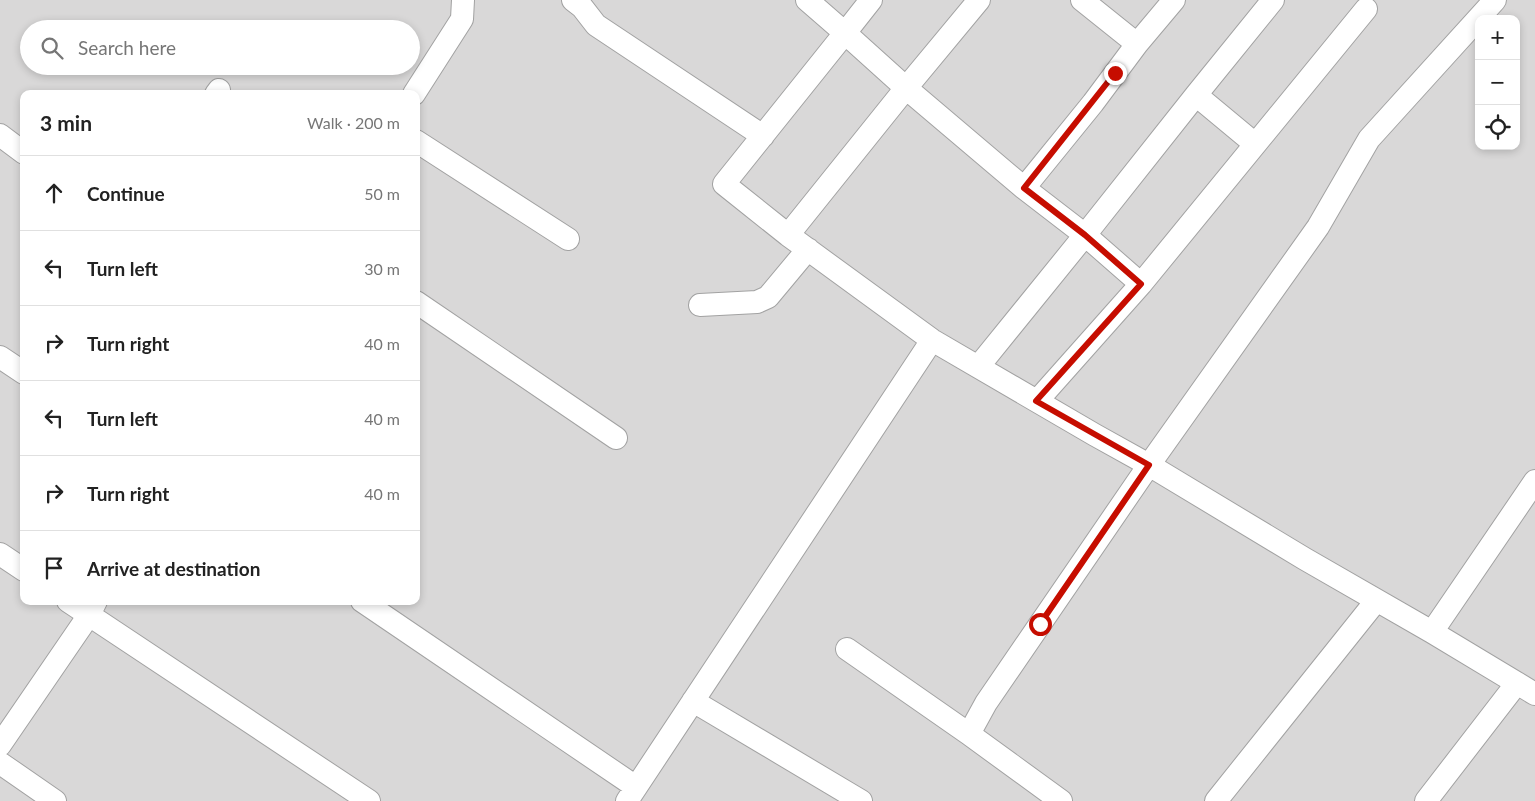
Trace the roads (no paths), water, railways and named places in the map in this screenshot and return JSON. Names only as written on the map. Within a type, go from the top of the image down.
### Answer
[{"type":"street","points":[[417,90],[462,19],[463,0]]},
{"type":"street","points":[[574,0],[582,6],[596,25],[763,136]]},
{"type":"street","points":[[807,0],[906,88],[1024,188],[1085,235],[1141,284]]},
{"type":"street","points":[[871,0],[724,184],[788,235],[932,340],[1149,465],[1376,601],[1528,685],[1426,801]]},
{"type":"street","points":[[788,235],[978,0]]},
{"type":"street","points":[[1082,0],[1137,44]]},
{"type":"street","points":[[1024,188],[1174,0]]},
{"type":"street","points":[[978,366],[1273,0]]},
{"type":"street","points":[[969,734],[986,703],[1149,465],[1318,227],[1370,139],[1495,0]]},
{"type":"street","points":[[1036,401],[1141,284],[1255,144],[1365,3]]},
{"type":"street","points":[[1196,94],[1255,144]]},
{"type":"street","points":[[0,135],[20,150]]},
{"type":"street","points":[[420,144],[568,239]]},
{"type":"street","points":[[700,305],[757,302],[768,297],[808,249]]},
{"type":"street","points":[[420,305],[616,438]]},
{"type":"street","points":[[368,605],[632,794],[932,340]]},
{"type":"street","points":[[0,357],[20,370]]},
{"type":"street","points":[[1432,632],[1535,480]]},
{"type":"street","points":[[0,554],[20,567]]},
{"type":"street","points":[[1216,801],[1376,601]]},
{"type":"street","points":[[0,745],[93,608],[369,801]]},
{"type":"street","points":[[847,649],[1061,801]]},
{"type":"street","points":[[693,701],[861,801]]},
{"type":"street","points":[[0,763],[55,801]]}]
